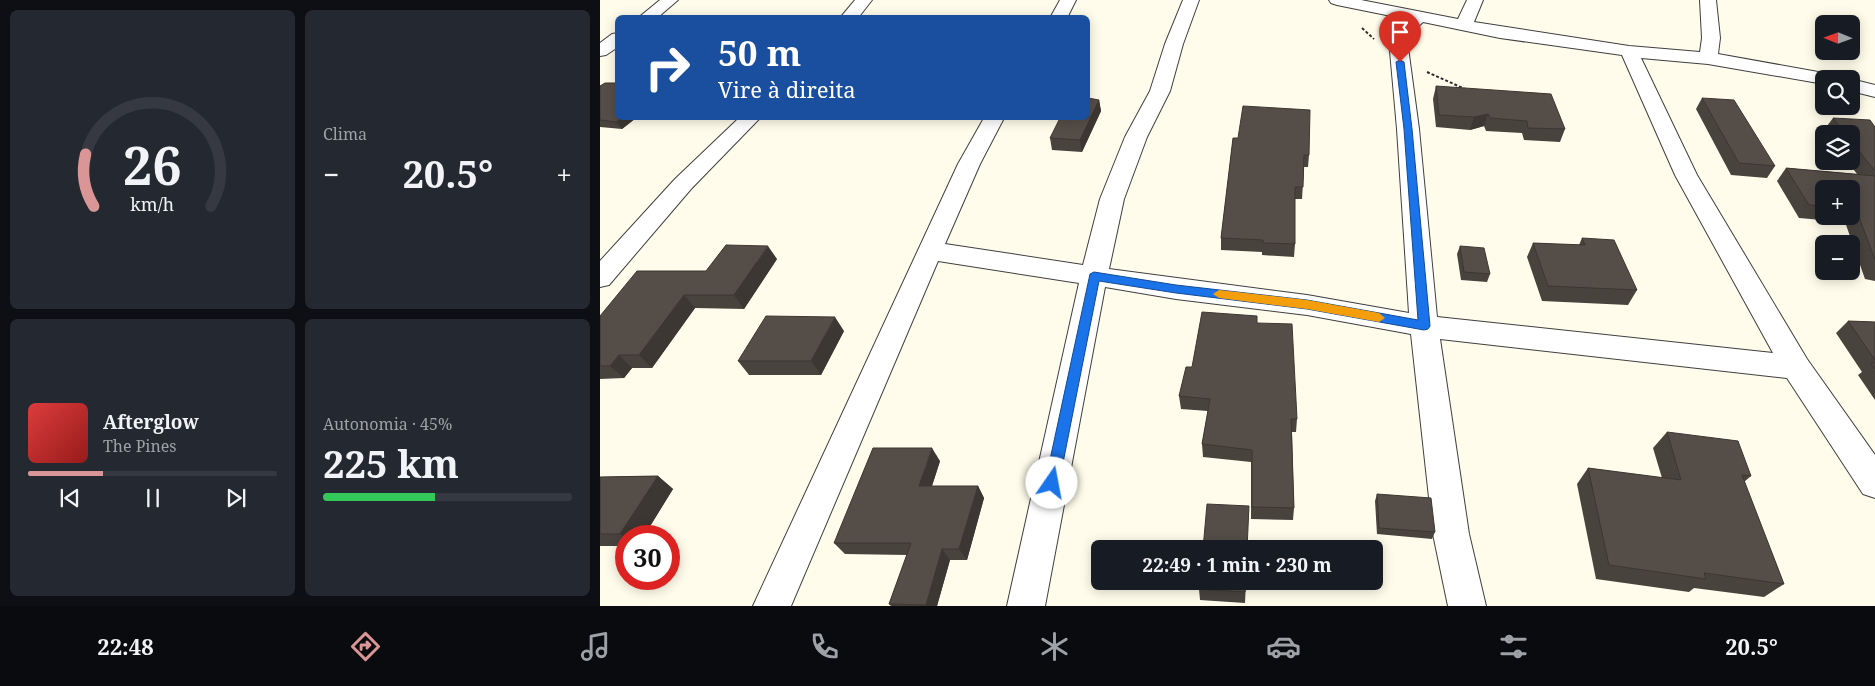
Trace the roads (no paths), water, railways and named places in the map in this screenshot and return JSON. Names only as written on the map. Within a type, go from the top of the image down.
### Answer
[{"type":"street","points":[[650,15],[670,0]]},
{"type":"street","points":[[851,15],[864,0]]},
{"type":"street","points":[[1060,15],[1068,0]]},
{"type":"street","points":[[1026,606],[1094,276],[1112,199],[1136,137],[1160,91],[1174,44],[1191,0]]},
{"type":"street","points":[[1336,0],[1500,33],[1629,51],[1708,58],[1815,77]]},
{"type":"street","points":[[1464,25],[1475,0]]},
{"type":"street","points":[[1708,0],[1711,38],[1708,58]]},
{"type":"street","points":[[1420,16],[1401,33],[1398,40],[1408,129],[1424,326],[1451,534],[1467,606]]},
{"type":"street","points":[[1629,51],[1686,175],[1796,367],[1875,482]]},
{"type":"street","points":[[1860,87],[1875,91]]},
{"type":"street","points":[[600,278],[683,184],[748,120]]},
{"type":"street","points":[[772,606],[837,456],[969,164],[993,120]]},
{"type":"street","points":[[931,251],[1176,289],[1307,305],[1424,326],[1796,367]]}]
